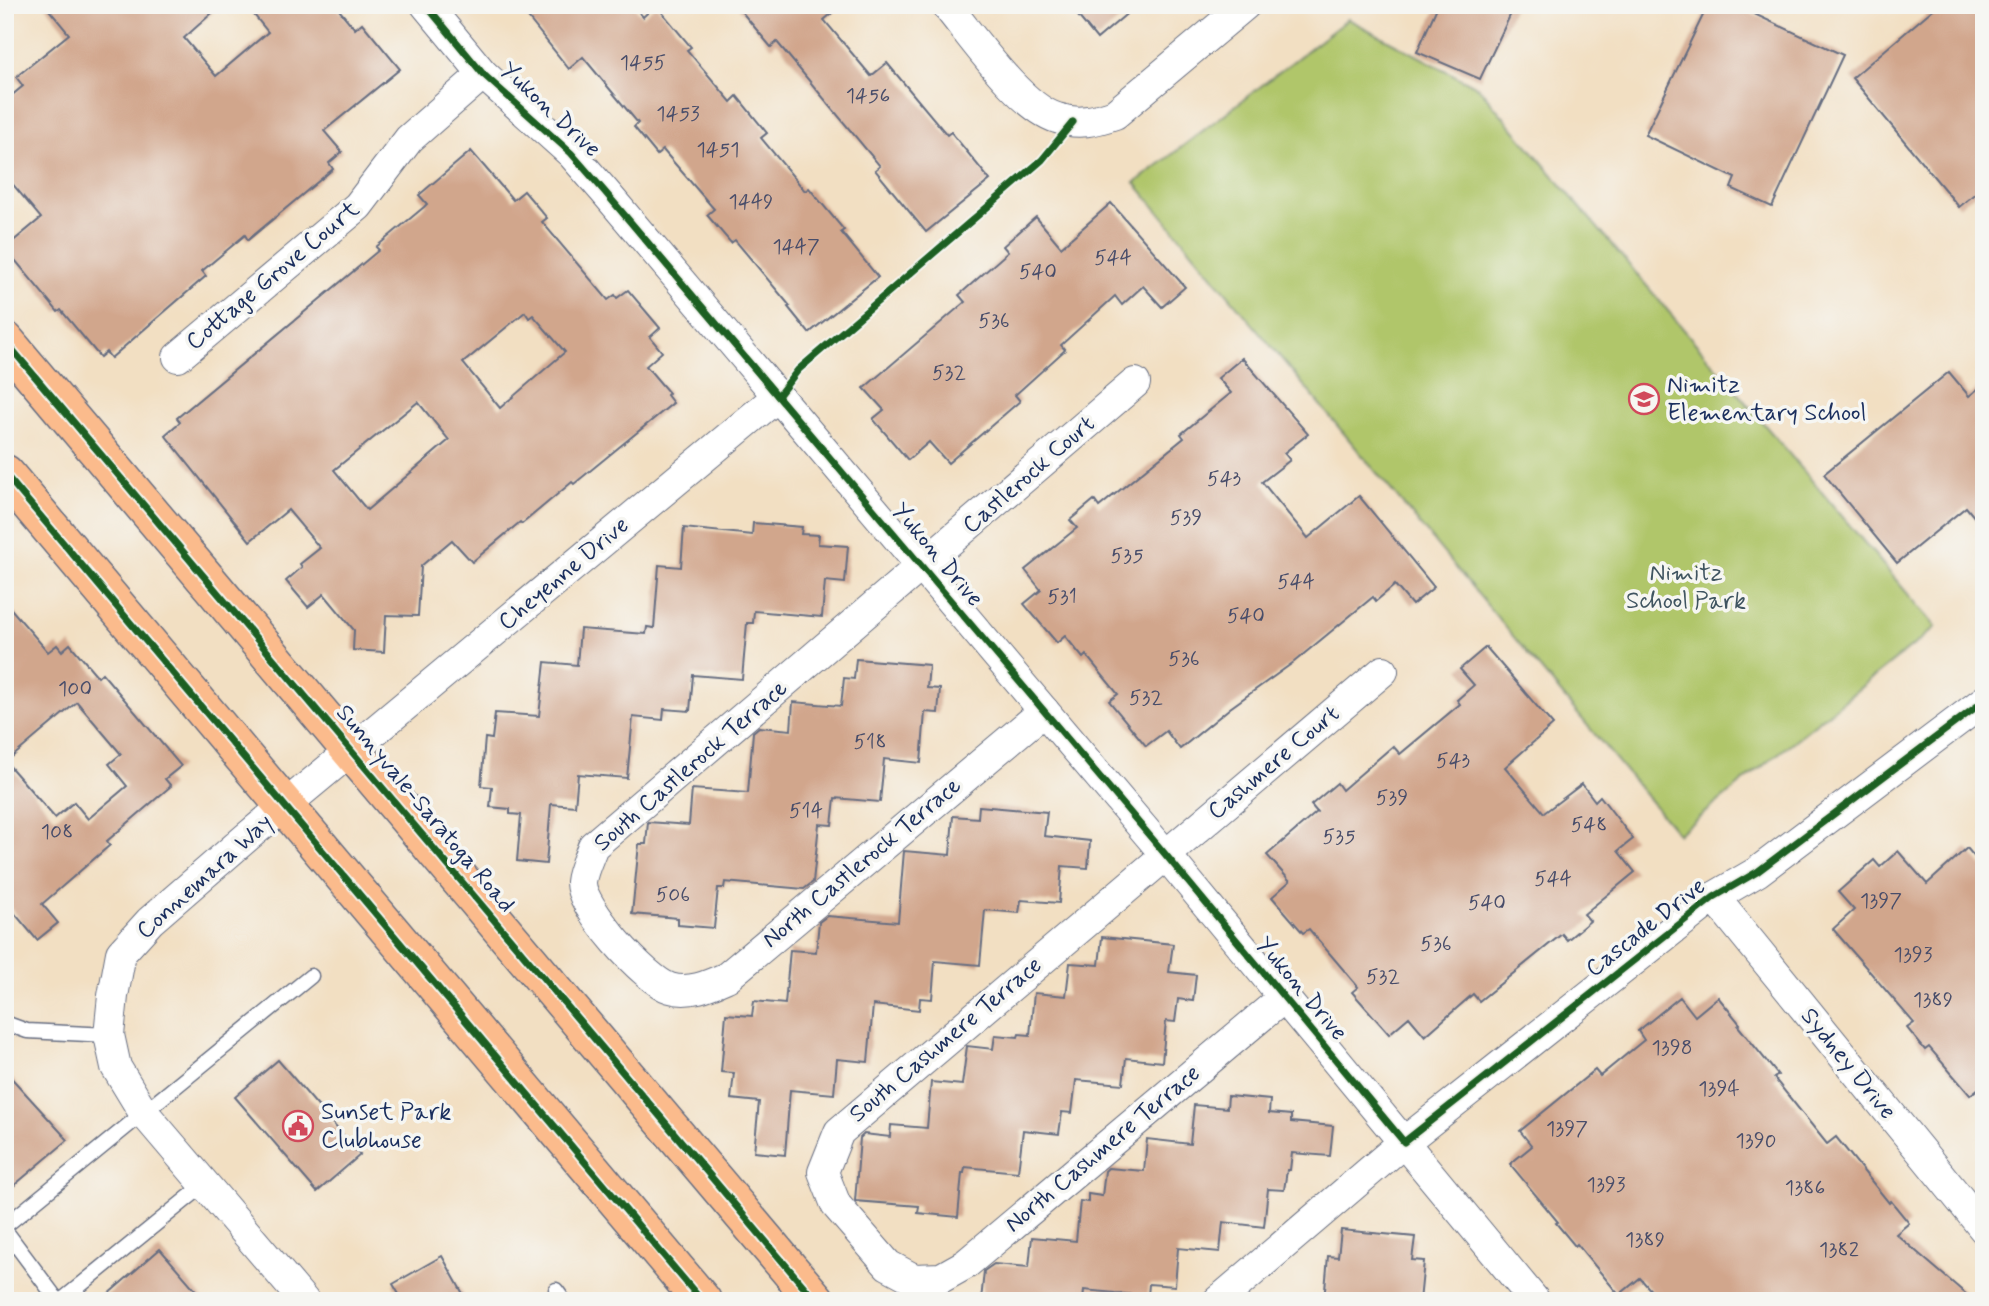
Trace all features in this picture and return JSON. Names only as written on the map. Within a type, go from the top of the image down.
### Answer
[{"type":"main road","name":"Sunnyvale-Saratoga Road","points":[[5,341],[816,1301]]},
{"type":"main road","points":[[5,474],[702,1301]]},
{"type":"street","name":"Yukon Drive","points":[[426,5],[483,74],[571,153],[778,396],[1404,1142],[1521,1296]]},
{"type":"street","points":[[946,5],[1014,87],[1055,118],[1073,122],[1092,122],[1115,114],[1245,5]]},
{"type":"street","name":"Cottage Grove Court","points":[[178,356],[358,206],[409,139],[483,74]]},
{"type":"street","name":"Castlerock Court","points":[[922,567],[1135,383]]},
{"type":"street","name":"Cheyenne Drive","points":[[350,750],[778,396]]},
{"type":"street","name":"South Castlerock Terrace","points":[[670,988],[647,975],[592,913],[581,884],[593,846],[922,567]]},
{"type":"street","name":"Cashmere Court","points":[[1165,855],[1382,671]]},
{"type":"street","name":"Cascade Drive","points":[[1218,1301],[1404,1142],[1714,897],[1757,872],[1984,701]]},
{"type":"street","name":"North Castlerock Terrace","points":[[670,988],[695,990],[727,977],[1044,710]]},
{"type":"street","name":"Connemara Way","points":[[304,1301],[144,1113],[116,1067],[109,1035],[121,953],[150,921],[350,750]]},
{"type":"street","name":"South Cashmere Terrace","points":[[914,1279],[888,1265],[836,1205],[823,1172],[839,1132],[1165,855]]},
{"type":"street","name":"Sydney Drive","points":[[1714,897],[1984,1229]]},
{"type":"street","name":"North Cashmere Terrace","points":[[914,1279],[941,1278],[966,1264],[1283,998]]},
{"type":"lane","points":[[205,1184],[60,1301],[5,1228],[311,976]]},
{"type":"lane","points":[[5,1023],[27,1031],[109,1035]]},
{"type":"green space","name":"Nimitz School Park","points":[[1348,19],[1479,88],[1936,627],[1678,834],[1135,183]]},
{"type":"building","points":[[45,5],[221,5],[184,38],[216,76],[268,32],[246,5],[335,5],[355,29],[362,23],[400,69],[324,131],[342,152],[329,163],[333,169],[248,240],[245,235],[202,271],[206,276],[111,358],[106,352],[100,357],[5,248],[41,218],[5,175],[5,101],[23,86],[16,77],[69,34]]},
{"type":"building","points":[[518,5],[633,5],[643,17],[656,5],[691,47],[687,50],[731,102],[737,96],[767,133],[761,138],[805,191],[809,188],[878,277],[809,333],[735,240],[731,243],[707,215],[714,209],[663,150],[657,155],[634,127],[638,123],[583,57],[569,69]]},
{"type":"building","points":[[736,5],[842,5],[824,20],[871,76],[887,63],[947,135],[951,132],[990,180],[926,232],[875,170],[880,166],[777,42],[771,47]]},
{"type":"building","points":[[1069,5],[1137,5],[1097,39]]},
{"type":"building","points":[[1438,5],[1515,5],[1480,79],[1417,52]]},
{"type":"building","points":[[1708,5],[1735,5],[1843,55],[1772,207],[1731,188],[1735,178],[1645,135]]},
{"type":"building","points":[[1938,5],[1984,5],[1984,186],[1959,207],[1852,78]]},
{"type":"building","points":[[471,151],[513,200],[524,191],[547,218],[542,222],[608,300],[615,295],[617,298],[628,290],[660,328],[650,337],[662,352],[646,366],[669,393],[667,395],[673,403],[574,484],[572,482],[472,562],[452,540],[421,566],[418,616],[386,615],[384,652],[353,650],[354,630],[324,594],[308,607],[286,581],[302,567],[300,564],[320,548],[288,510],[250,541],[165,435],[180,422],[177,418],[379,250],[376,247],[427,204],[419,195]],"holes":[[[525,312],[529,318],[533,315],[565,352],[500,408],[463,363]],[[418,402],[449,440],[367,510],[334,470]]]},
{"type":"building","points":[[1111,203],[1185,287],[1162,307],[1143,286],[1122,305],[1115,296],[1061,345],[1065,350],[1015,395],[1020,401],[948,463],[929,442],[908,460],[873,419],[884,410],[864,388],[965,302],[959,295],[1008,252],[1003,246],[1036,217],[1061,247]]},
{"type":"building","points":[[1242,358],[1308,434],[1284,453],[1290,460],[1262,482],[1308,538],[1359,496],[1434,587],[1412,605],[1395,585],[1376,601],[1373,597],[1294,662],[1230,708],[1180,749],[1166,731],[1146,746],[1109,701],[1118,694],[1086,655],[1083,658],[1065,636],[1057,643],[1024,604],[1041,590],[1025,570],[1077,528],[1070,520],[1094,500],[1099,507],[1184,438],[1181,434],[1231,393],[1218,378]]},
{"type":"building","points":[[1949,372],[1969,396],[1984,384],[1984,529],[1966,507],[1897,563],[1824,474]]},
{"type":"building","points":[[753,523],[802,527],[801,534],[819,535],[818,544],[848,546],[845,583],[825,581],[822,617],[754,611],[753,623],[747,623],[742,679],[693,675],[690,711],[664,709],[663,720],[633,717],[627,778],[578,774],[575,806],[551,804],[546,864],[517,861],[521,815],[510,814],[510,809],[490,807],[492,787],[481,786],[485,738],[492,739],[495,713],[539,716],[545,662],[577,665],[580,629],[646,634],[647,627],[654,628],[659,565],[681,567],[684,528],[752,535]]},
{"type":"building","points":[[5,602],[48,652],[57,645],[62,651],[70,644],[98,677],[102,673],[181,766],[165,779],[171,786],[107,841],[110,845],[42,904],[58,923],[37,940],[5,902]],"holes":[[[77,702],[121,754],[109,764],[127,786],[88,819],[74,802],[55,818],[6,762]]]},
{"type":"building","points":[[1486,647],[1553,725],[1505,767],[1544,813],[1582,784],[1595,801],[1600,796],[1633,839],[1618,851],[1635,872],[1584,914],[1590,921],[1567,940],[1562,934],[1479,1001],[1473,994],[1425,1036],[1409,1017],[1389,1034],[1352,992],[1358,987],[1309,929],[1303,933],[1272,897],[1290,881],[1267,855],[1317,812],[1311,805],[1337,783],[1342,790],[1393,746],[1400,754],[1460,704],[1457,700],[1474,685],[1460,669]]},
{"type":"building","points":[[856,659],[929,665],[927,688],[940,689],[938,713],[925,712],[921,763],[884,759],[880,802],[835,798],[832,825],[819,824],[813,882],[804,889],[725,882],[724,888],[718,888],[714,928],[678,925],[678,918],[632,914],[639,844],[646,844],[648,822],[689,825],[692,789],[748,793],[753,732],[759,727],[791,730],[793,702],[841,706],[844,678],[854,679]]},
{"type":"building","points":[[979,806],[1047,812],[1044,836],[1090,841],[1088,868],[1062,866],[1059,903],[1021,900],[1019,913],[985,910],[980,965],[935,961],[932,999],[920,998],[919,1010],[873,1005],[868,1062],[837,1059],[834,1094],[790,1090],[785,1155],[754,1152],[759,1102],[731,1099],[734,1073],[721,1072],[726,1014],[752,1016],[754,1001],[785,1004],[790,950],[816,952],[819,922],[827,916],[898,922],[904,851],[950,855],[953,816],[978,818]]},
{"type":"building","points":[[1967,848],[1984,868],[1984,1084],[1970,1095],[1929,1047],[1925,1050],[1907,1028],[1914,1023],[1833,929],[1854,910],[1838,892],[1874,860],[1880,867],[1898,851],[1927,884]]},
{"type":"building","points":[[1102,937],[1173,944],[1169,972],[1196,975],[1193,1001],[1178,999],[1175,1022],[1166,1021],[1162,1062],[1126,1058],[1123,1084],[1076,1080],[1072,1113],[1062,1112],[1059,1134],[1023,1130],[1018,1172],[965,1167],[962,1173],[958,1217],[918,1213],[919,1206],[855,1201],[860,1138],[864,1134],[890,1137],[891,1125],[927,1128],[931,1082],[962,1085],[967,1046],[993,1049],[995,1035],[1030,1035],[1034,993],[1066,996],[1070,963],[1099,965]]},
{"type":"building","points":[[1680,997],[1695,1016],[1718,997],[1778,1075],[1774,1078],[1827,1144],[1836,1137],[1889,1203],[1891,1201],[1909,1223],[1896,1234],[1974,1301],[1660,1301],[1640,1278],[1619,1295],[1577,1244],[1575,1246],[1510,1164],[1532,1146],[1520,1131],[1595,1070],[1600,1076],[1644,1040],[1638,1031]]},
{"type":"building","name":"Sunset Park Clubhouse","points":[[278,1060],[360,1155],[317,1192],[235,1097]]},
{"type":"building","points":[[5,1071],[68,1140],[5,1193]]},
{"type":"building","points":[[1228,1096],[1270,1100],[1269,1113],[1291,1115],[1291,1122],[1333,1126],[1330,1156],[1292,1153],[1284,1190],[1268,1189],[1264,1227],[1223,1222],[1220,1252],[1178,1248],[1175,1286],[1149,1284],[1148,1296],[1084,1290],[1083,1301],[981,1301],[984,1271],[994,1264],[1029,1267],[1032,1237],[1076,1241],[1080,1201],[1088,1202],[1088,1194],[1102,1196],[1105,1171],[1108,1168],[1144,1171],[1147,1139],[1190,1144],[1194,1105],[1227,1108]]},
{"type":"building","points":[[1341,1230],[1415,1237],[1412,1260],[1424,1261],[1420,1301],[1324,1301],[1328,1256],[1338,1257]]},
{"type":"building","points":[[160,1249],[205,1301],[100,1301]]},
{"type":"building","points":[[442,1256],[467,1301],[403,1301],[393,1284]]},
{"type":"cycle path","points":[[426,5],[483,74],[571,153],[605,192],[1165,854],[1404,1142],[1714,897],[1757,872],[1984,701]]},
{"type":"cycle path","points":[[778,396],[798,370],[1042,160],[1073,122]]},
{"type":"cycle path","points":[[5,341],[816,1301]]},
{"type":"cycle path","points":[[5,474],[702,1301]]},
{"type":"place","name":"Nimitz Elementary School","points":[[1644,399]]},
{"type":"place","name":"Sunset Park Clubhouse","points":[[298,1126]]}]
